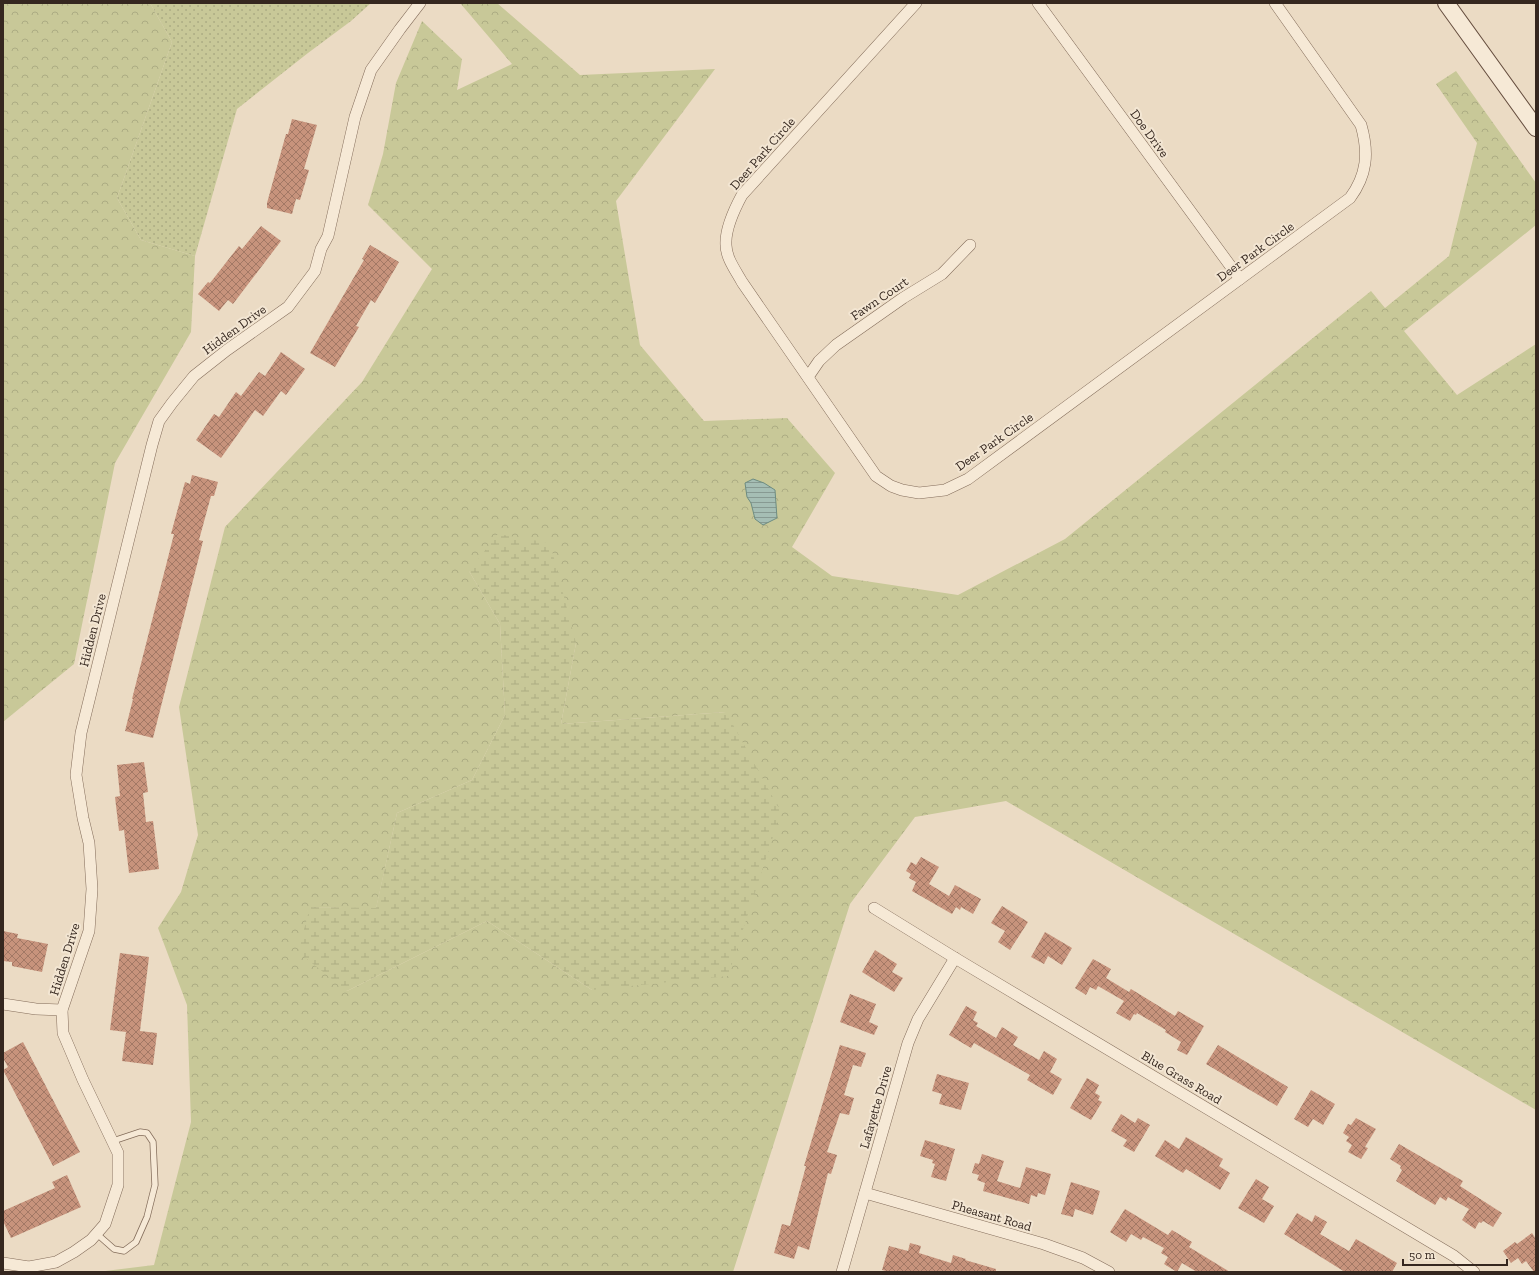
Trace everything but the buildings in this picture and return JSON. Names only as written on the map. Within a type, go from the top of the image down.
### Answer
[{"type":"main road","points":[[1446,3],[1536,128]]},
{"type":"street","name":"Hidden Drive","points":[[3,1263],[30,1266],[56,1262],[92,1240],[105,1224],[118,1185],[118,1153],[71,1054],[63,1033],[62,1010],[78,967],[89,931],[92,889],[89,843],[82,818],[76,775],[80,733],[159,422],[194,376],[227,350],[288,307],[300,288],[315,271],[321,249],[328,236],[355,117],[371,70],[420,3]]},
{"type":"street","name":"Deer Park Circle","points":[[916,3],[742,195],[735,207],[727,234],[726,246],[731,263],[742,282],[876,476],[892,486],[902,490],[919,493],[945,490],[968,479],[1350,198],[1359,186],[1364,173],[1365,140],[1362,125],[1275,3]]},
{"type":"street","name":"Doe Drive","points":[[1038,3],[1240,279]]},
{"type":"street","name":"Fawn Court","points":[[808,377],[819,361],[836,345],[903,298],[942,274],[970,245]]},
{"type":"street","name":"Blue Grass Road","points":[[874,908],[955,958],[1454,1256],[1474,1272]]},
{"type":"street","name":"Lafayette Drive","points":[[842,1272],[908,1044],[918,1019],[955,958]]},
{"type":"street","points":[[3,1004],[36,1009],[62,1010]]},
{"type":"street","name":"Pheasant Road","points":[[865,1193],[1044,1244],[1083,1258],[1109,1272]]},
{"type":"lane","points":[[97,1234],[114,1249],[124,1251],[136,1242],[147,1217],[155,1185],[153,1142],[147,1133],[140,1132],[113,1141]]},
{"type":"green space","points":[[3,3],[150,3],[172,42],[117,198],[141,240],[195,256],[191,332],[115,463],[74,664],[3,722]]},
{"type":"green space","points":[[150,3],[371,3],[351,21],[237,109],[195,256],[141,240],[117,198],[172,42]]},
{"type":"green space","points":[[460,3],[497,3],[580,75],[715,69],[616,201],[640,345],[704,421],[787,418],[835,473],[792,547],[832,576],[958,595],[1065,539],[1371,291],[1385,308],[1449,256],[1477,143],[1436,84],[1456,71],[1536,183],[1536,225],[1404,331],[1457,395],[1536,344],[1536,1110],[1006,801],[915,817],[850,904],[733,1272],[97,1272],[154,1265],[191,1122],[187,1005],[158,928],[181,892],[198,835],[179,707],[225,527],[362,382],[432,269],[368,205],[383,154],[396,83],[422,21],[462,59],[457,90],[512,64]],"holes":[[[469,571],[576,643],[561,724],[726,712],[592,990],[487,921],[347,991],[311,907],[376,909],[397,813],[472,780],[505,715],[500,624]]]},
{"type":"green space","points":[[498,534],[550,543],[576,643],[561,724],[726,712],[781,812],[728,976],[592,990],[487,921],[347,991],[298,952],[310,907],[376,908],[397,813],[472,780],[505,715],[500,624],[469,571]]},
{"type":"shaded area","points":[[753,479],[764,483],[775,490],[777,518],[763,525],[755,519],[751,503],[747,497],[745,483]]}]
